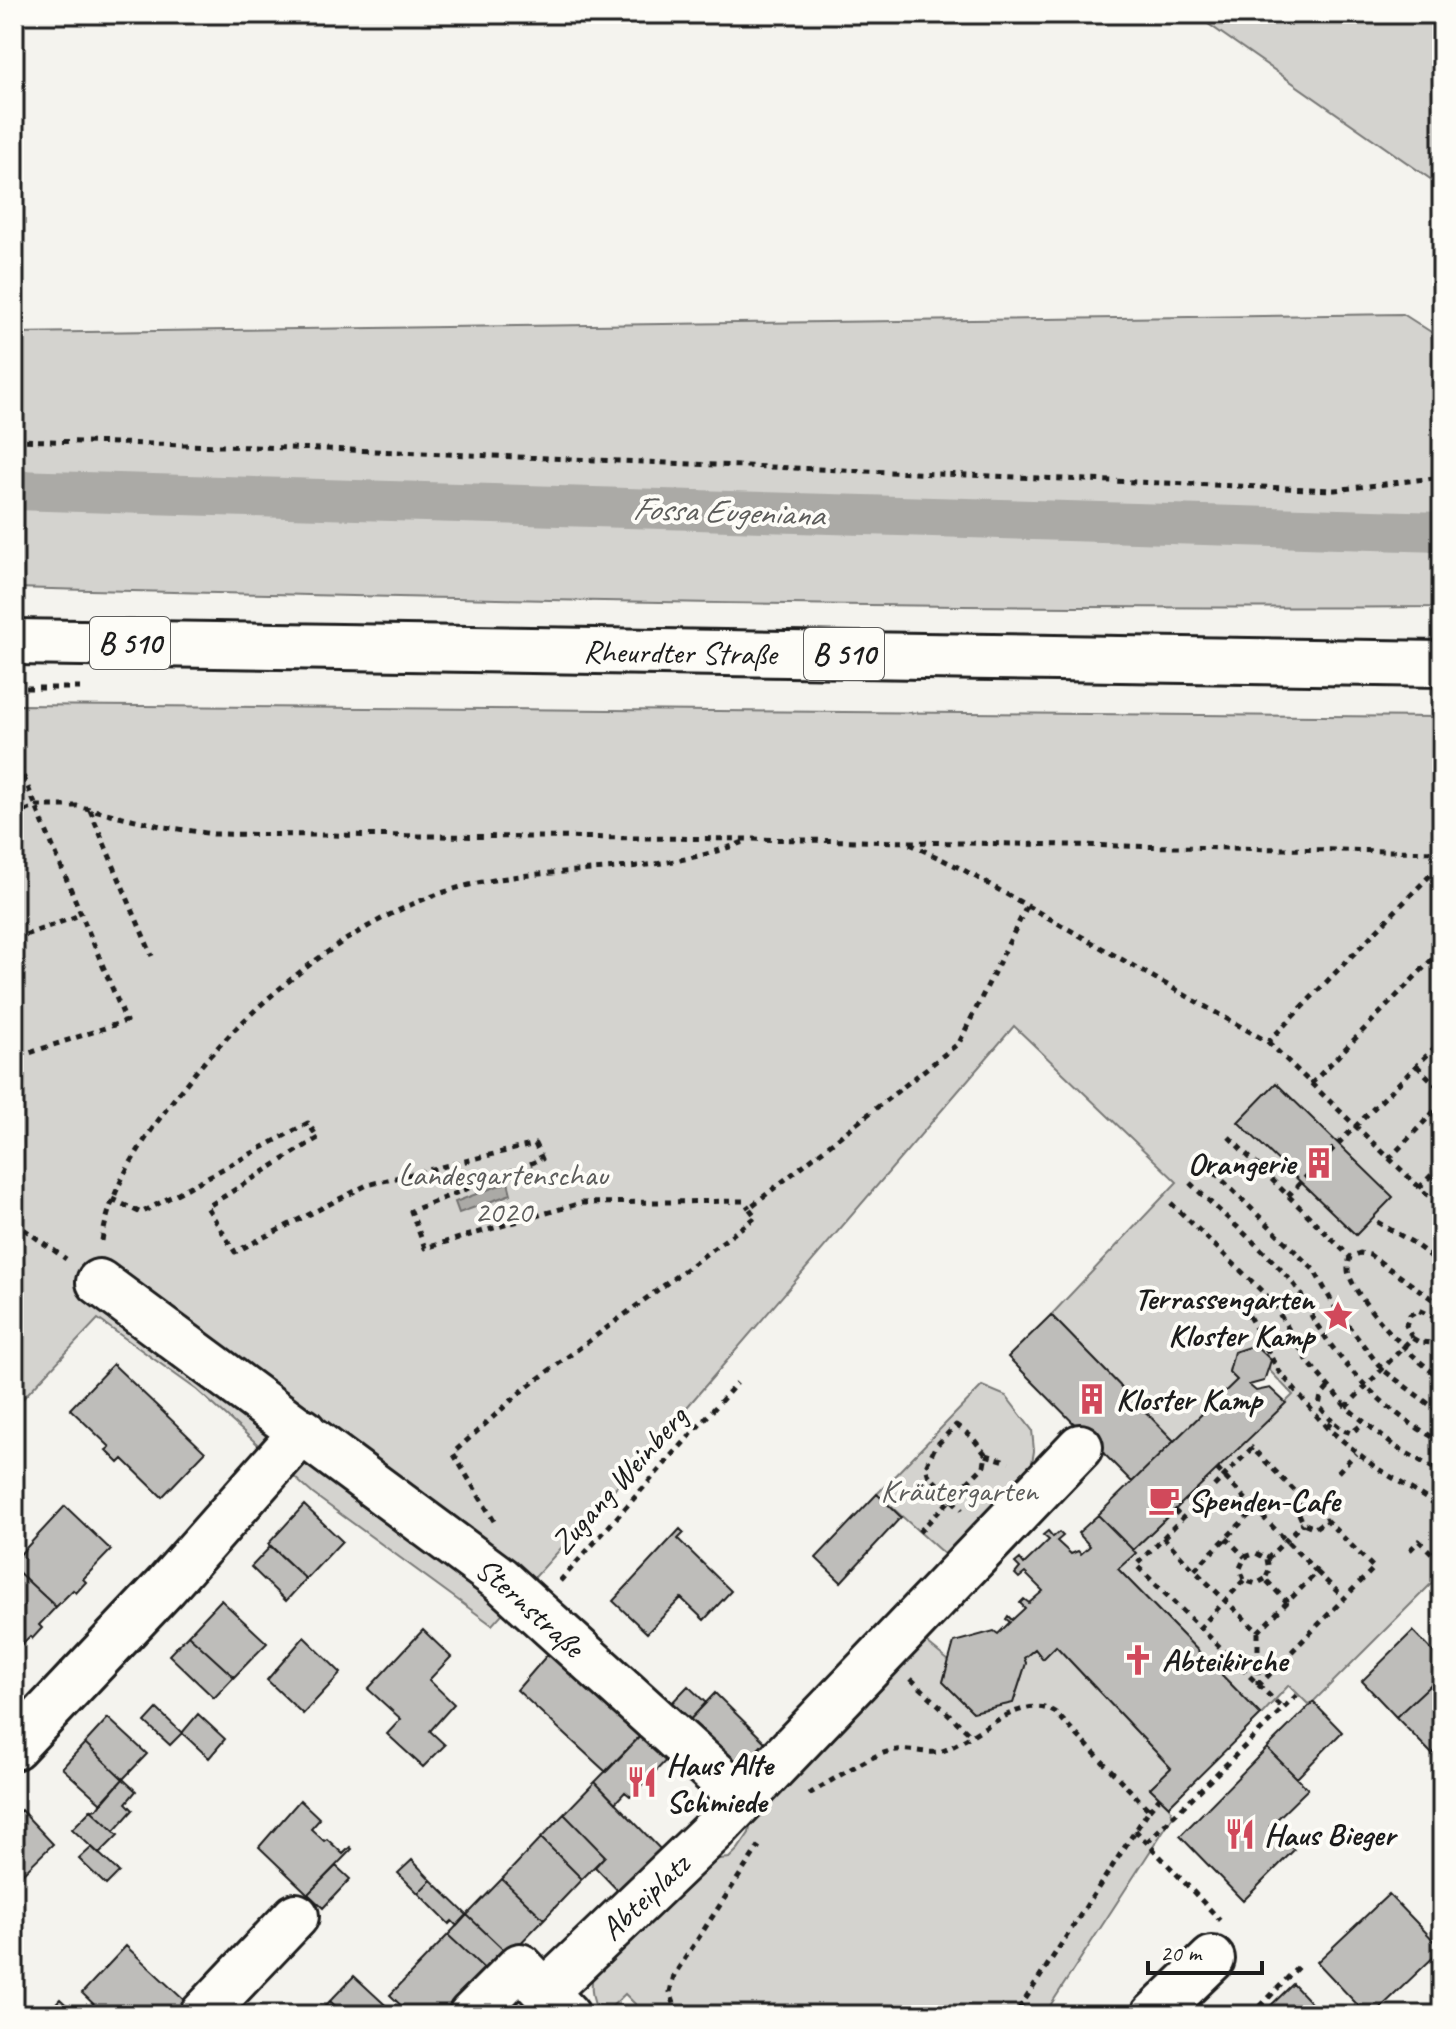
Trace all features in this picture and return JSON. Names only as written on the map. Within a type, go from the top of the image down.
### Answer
[{"type":"street","name":"Rheurdter Straße","points":[[14,642],[1442,664]]},
{"type":"street","name":"Sternstraße","points":[[99,1282],[500,1579],[754,1817]]},
{"type":"street","points":[[14,1747],[166,1586],[303,1431]]},
{"type":"street","name":"Abteiplatz","points":[[471,2015],[520,1966],[556,2004],[754,1817],[883,1654],[1080,1447]]},
{"type":"street","points":[[202,2015],[296,1916]]},
{"type":"street","points":[[1154,2015],[1220,1943]]},
{"type":"path","points":[[14,440],[323,449],[1335,490],[1442,477]]},
{"type":"path","points":[[14,754],[126,1021],[14,1058]]},
{"type":"path","points":[[14,816],[37,806],[77,806],[165,827],[213,834],[750,839],[1442,852]]},
{"type":"path","points":[[89,810],[152,956]]},
{"type":"path","points":[[99,1282],[103,1230],[112,1199],[137,1150],[181,1089],[247,1016],[298,974],[401,909],[439,892],[484,882],[670,863],[711,855],[750,839]]},
{"type":"path","points":[[906,842],[1027,906],[1268,1042],[1442,1209]]},
{"type":"path","points":[[1268,1042],[1442,863]]},
{"type":"path","points":[[749,1208],[959,1043],[1027,906]]},
{"type":"path","points":[[14,939],[80,915]]},
{"type":"path","points":[[1311,1084],[1442,949]]},
{"type":"path","points":[[1288,1196],[1442,1040]]},
{"type":"path","points":[[1417,1066],[1442,1091]]},
{"type":"path","points":[[1389,1159],[1442,1103]]},
{"type":"path","points":[[112,1199],[141,1213],[308,1123],[318,1138],[207,1207],[235,1252],[367,1185],[535,1144],[542,1159],[411,1211],[425,1248],[581,1203],[744,1201],[756,1217],[523,1390],[453,1453],[514,1554],[514,1562],[500,1579]]},
{"type":"path","points":[[1229,1137],[1350,1257]]},
{"type":"path","points":[[1206,1164],[1314,1270],[1339,1314],[1382,1369],[1442,1414]]},
{"type":"path","points":[[1419,1188],[1442,1164]]},
{"type":"path","points":[[1190,1183],[1294,1284],[1320,1330],[1365,1388],[1399,1415],[1442,1442]]},
{"type":"path","points":[[1171,1203],[1271,1300],[1286,1328],[1328,1388],[1346,1407],[1413,1458],[1442,1473]]},
{"type":"path","points":[[1377,1222],[1412,1242],[1442,1265]]},
{"type":"path","points":[[15,1224],[31,1235]]},
{"type":"path","points":[[1434,1317],[1442,1308],[1370,1255],[1360,1253],[1350,1257],[1347,1266],[1354,1285],[1404,1347],[1442,1379]]},
{"type":"path","points":[[1442,1273],[1438,1284],[1442,1293]]},
{"type":"path","points":[[1418,1310],[1434,1317],[1439,1334],[1433,1343],[1412,1338],[1406,1325],[1410,1315],[1418,1310]]},
{"type":"path","points":[[1249,1316],[1278,1370],[1327,1428],[1356,1453],[1442,1508]]},
{"type":"path","points":[[1346,1407],[1412,1338]]},
{"type":"path","name":"Zugang Weinberg","points":[[535,1609],[737,1383]]},
{"type":"path","points":[[1328,1388],[1321,1396],[1319,1406],[1332,1421],[1351,1433],[1364,1423]]},
{"type":"path","points":[[1327,1428],[1332,1421]]},
{"type":"path","points":[[956,1425],[972,1437],[986,1455],[984,1466],[951,1499],[928,1474],[926,1466],[935,1447],[956,1425]]},
{"type":"path","points":[[1258,1686],[1374,1568],[1326,1520],[1315,1528],[1303,1523],[1297,1509],[1304,1500],[1252,1448],[1136,1565],[1199,1629],[1258,1686],[1283,1708]]},
{"type":"path","points":[[1338,1472],[1356,1453]]},
{"type":"path","points":[[1217,1469],[1345,1599]]},
{"type":"path","points":[[1194,1570],[1255,1509]]},
{"type":"path","points":[[1174,1510],[1182,1518]]},
{"type":"path","points":[[1267,1559],[1303,1523]]},
{"type":"path","points":[[1163,1537],[1258,1632]]},
{"type":"path","points":[[1226,1538],[1245,1557]]},
{"type":"path","points":[[1410,1550],[1419,1541],[1436,1557],[1442,1551]]},
{"type":"path","points":[[1244,1580],[1240,1568],[1245,1557],[1256,1553],[1267,1559]]},
{"type":"path","points":[[1244,1580],[1256,1584],[1265,1579],[1269,1570],[1267,1559]]},
{"type":"path","points":[[1258,1686],[1258,1632],[1317,1572]]},
{"type":"path","points":[[1265,1579],[1287,1602]]},
{"type":"path","points":[[1199,1629],[1244,1580]]},
{"type":"path","points":[[883,1654],[972,1736]]},
{"type":"path","points":[[1147,1842],[1298,1694]]},
{"type":"path","points":[[799,1800],[894,1749],[939,1753],[1027,1707],[1049,1708],[1149,1810]]},
{"type":"path","points":[[1015,2015],[1135,1830],[1160,1797]]},
{"type":"path","points":[[678,2015],[670,1992],[674,1975],[754,1817]]},
{"type":"path","points":[[1135,1830],[1220,1943]]},
{"type":"path","points":[[1252,2015],[1300,1965]]},
{"type":"green space","points":[[1194,14],[1442,14],[1442,187]]},
{"type":"green space","points":[[1403,314],[1442,339],[1442,607],[728,603],[14,588],[14,333]]},
{"type":"green space","name":"Landesgartenschau 2020","points":[[14,705],[1442,717],[1442,1573],[1313,1702],[1308,1704],[1289,1685],[1261,1715],[1118,1569],[1135,1553],[1133,1550],[1293,1395],[1269,1370],[1270,1360],[1255,1346],[1234,1352],[1229,1372],[1237,1380],[1174,1441],[1051,1315],[1177,1182],[1014,1026],[670,1427],[492,1625],[313,1494],[197,1390],[98,1319],[14,1408]]},
{"type":"green space","name":"Kräutergarten","points":[[982,1386],[1006,1396],[1032,1430],[1034,1451],[1025,1505],[962,1570],[877,1494]]},
{"type":"green space","points":[[916,1634],[949,1661],[943,1682],[973,1712],[1013,1703],[1026,1663],[1024,1658],[1035,1649],[1043,1658],[1056,1646],[1171,1768],[1150,1788],[1169,1806],[1173,1816],[1044,2015],[646,2015],[625,1994],[600,2015],[592,1991],[595,1965],[699,1861],[729,1858],[738,1849],[749,1833],[751,1821]]},
{"type":"shaded area","points":[[508,1182],[511,1194],[459,1213],[455,1202]]},
{"type":"building","name":"Orangerie","points":[[1276,1083],[1393,1197],[1356,1235],[1238,1122]]},
{"type":"building","name":"Kloster Kamp","points":[[1051,1315],[1174,1441],[1132,1482],[1008,1357]]},
{"type":"building","points":[[1255,1345],[1271,1360],[1264,1381],[1249,1385],[1256,1391],[1270,1388],[1286,1403],[1133,1550],[1098,1515],[1237,1380],[1229,1372],[1234,1352]]},
{"type":"building","points":[[113,1364],[205,1452],[162,1497],[123,1459],[119,1463],[106,1450],[110,1447],[70,1409]]},
{"type":"building","points":[[877,1494],[901,1517],[841,1582],[816,1558]]},
{"type":"building","points":[[304,1505],[342,1541],[306,1579],[268,1544]]},
{"type":"building","points":[[65,1506],[111,1550],[83,1579],[86,1582],[76,1593],[73,1590],[56,1607],[14,1568],[14,1561]]},
{"type":"building","name":"Abteikirche","points":[[1098,1515],[1136,1553],[1118,1569],[1261,1715],[1169,1806],[1150,1788],[1171,1768],[1056,1646],[1043,1659],[1035,1649],[1024,1658],[1026,1663],[1013,1703],[973,1712],[943,1682],[954,1642],[994,1631],[998,1634],[1010,1622],[1006,1619],[1008,1616],[1012,1620],[1025,1608],[1020,1603],[1024,1599],[1029,1603],[1043,1591],[1025,1573],[1019,1578],[1015,1574],[1020,1568],[1015,1563],[1020,1559],[1024,1564],[1049,1540],[1043,1535],[1048,1531],[1053,1537],[1059,1532],[1063,1536],[1057,1541],[1071,1554],[1078,1551],[1081,1554],[1090,1546],[1078,1533]]},
{"type":"building","points":[[680,1529],[684,1533],[678,1539],[731,1591],[704,1620],[681,1598],[647,1633],[613,1601]]},
{"type":"building","points":[[271,1546],[306,1579],[286,1601],[251,1567]]},
{"type":"building","points":[[14,1568],[56,1607],[39,1625],[42,1628],[32,1639],[30,1636],[14,1652]]},
{"type":"building","points":[[221,1600],[267,1643],[234,1677],[188,1635]]},
{"type":"building","points":[[423,1630],[451,1657],[429,1680],[454,1704],[430,1731],[445,1745],[423,1767],[387,1734],[401,1719],[368,1689]]},
{"type":"building","points":[[1413,1631],[1442,1661],[1442,1674],[1396,1717],[1362,1681]]},
{"type":"building","points":[[188,1635],[234,1677],[214,1698],[169,1655]]},
{"type":"building","points":[[304,1637],[341,1673],[303,1714],[267,1680]]},
{"type":"building","points":[[554,1647],[648,1728],[606,1772],[517,1690]]},
{"type":"building","points":[[1442,1674],[1442,1745],[1432,1754],[1396,1717]]},
{"type":"building","points":[[688,1686],[706,1703],[683,1727],[665,1710]]},
{"type":"building","points":[[715,1693],[774,1751],[743,1784],[683,1727]]},
{"type":"building","points":[[1313,1702],[1342,1732],[1297,1778],[1267,1748]]},
{"type":"building","points":[[157,1709],[182,1733],[170,1745],[145,1722]]},
{"type":"building","points":[[198,1714],[225,1739],[209,1758],[182,1733]]},
{"type":"building","points":[[108,1718],[147,1754],[123,1779],[85,1743]]},
{"type":"building","points":[[648,1728],[674,1752],[631,1797],[625,1792],[615,1803],[595,1782]]},
{"type":"building","points":[[85,1743],[123,1779],[101,1803],[62,1768]]},
{"type":"building","points":[[1267,1748],[1308,1789],[1270,1826],[1294,1850],[1243,1901],[1180,1836]]},
{"type":"building","points":[[123,1779],[136,1791],[126,1803],[133,1810],[114,1831],[91,1810],[97,1809]]},
{"type":"building","points":[[595,1782],[668,1857],[626,1899],[595,1867],[605,1856],[564,1814]]},
{"type":"building","points":[[300,1800],[320,1819],[311,1829],[343,1854],[350,1847],[352,1849],[308,1894],[259,1847]]},
{"type":"building","points":[[21,1810],[53,1844],[19,1877],[14,1873],[14,1817]]},
{"type":"building","points":[[91,1810],[118,1835],[99,1854],[72,1829]]},
{"type":"building","points":[[564,1814],[605,1856],[582,1879],[541,1838]]},
{"type":"building","points":[[541,1838],[582,1879],[544,1919],[502,1879]]},
{"type":"building","points":[[92,1847],[119,1872],[106,1885],[79,1859]]},
{"type":"building","points":[[412,1860],[431,1880],[418,1893],[398,1873]]},
{"type":"building","points":[[336,1866],[350,1879],[323,1908],[308,1894]]},
{"type":"building","points":[[502,1879],[544,1919],[509,1955],[467,1915]]},
{"type":"building","points":[[431,1880],[467,1915],[457,1926],[452,1921],[449,1924],[418,1893]]},
{"type":"building","points":[[1389,1894],[1442,1949],[1373,2015],[1367,2015],[1317,1962]]},
{"type":"building","points":[[467,1915],[509,1955],[491,1975],[448,1935]]},
{"type":"building","points":[[448,1935],[491,1975],[452,2015],[411,2015],[390,1995]]},
{"type":"building","points":[[126,1946],[186,2002],[175,2015],[105,2015],[82,1993]]},
{"type":"building","points":[[354,1976],[394,2013],[345,2015],[330,2001]]},
{"type":"building","points":[[1293,1984],[1322,2015],[1261,2015]]},
{"type":"building","points":[[60,1999],[77,2015],[45,2015]]},
{"type":"building","points":[[330,2001],[345,2015],[324,2015],[320,2011]]},
{"type":"waterway","name":"Fossa Eugeniana","points":[[14,490],[1442,532]]},
{"type":"place","name":"Orangerie","points":[[1319,1163]]},
{"type":"place","name":"Terrassengarten Kloster Kamp","points":[[1338,1316]]},
{"type":"place","name":"Kloster Kamp","points":[[1092,1399]]},
{"type":"place","name":"Spenden-Cafe","points":[[1164,1500]]},
{"type":"place","name":"Abteikirche","points":[[1138,1660]]},
{"type":"place","name":"Haus Alte Schmiede","points":[[642,1782]]},
{"type":"place","name":"Haus Bieger","points":[[1240,1834]]}]
